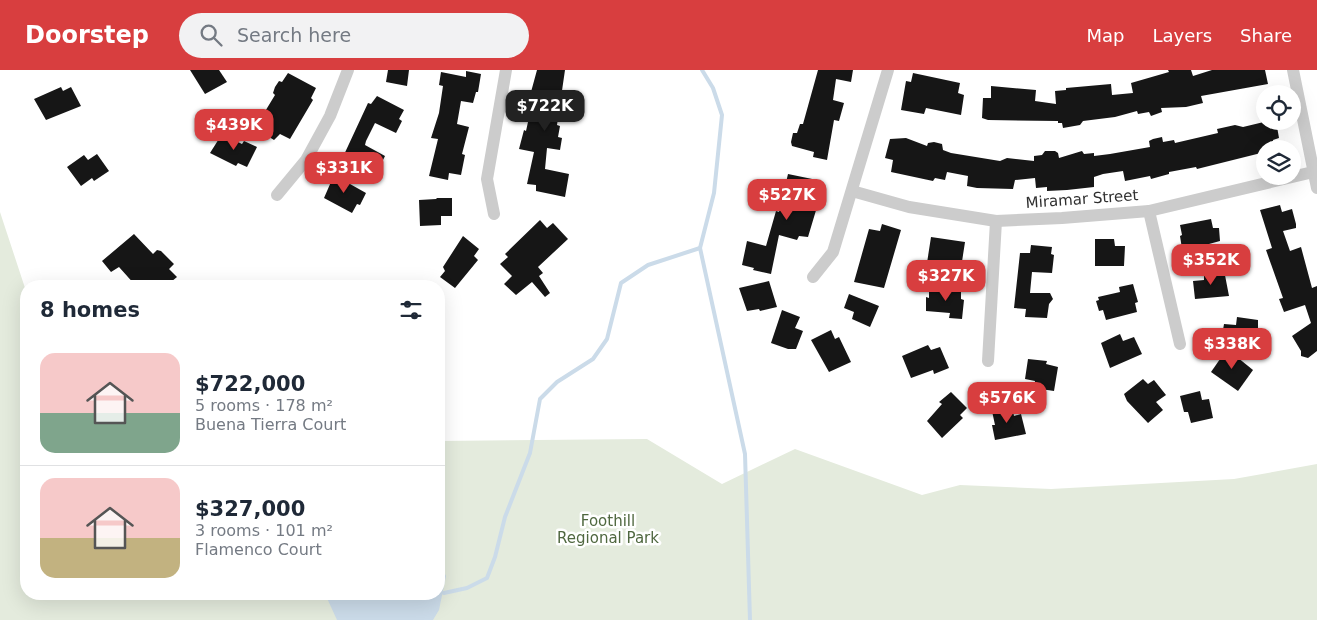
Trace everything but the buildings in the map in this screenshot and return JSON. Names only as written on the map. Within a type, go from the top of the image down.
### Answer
[{"type":"street","points":[[277,195],[310,151],[330,116],[348,70]]},
{"type":"street","points":[[494,214],[486,178],[506,70]]},
{"type":"street","points":[[813,277],[833,252],[888,70]]},
{"type":"street","points":[[1293,70],[1317,188]]},
{"type":"street","name":"Miramar Street","points":[[852,191],[908,207],[996,221],[1148,211],[1315,172]]},
{"type":"street","points":[[1148,211],[1180,344]]},
{"type":"street","points":[[988,361],[996,221]]},
{"type":"green space","name":"Foothill Regional Park","points":[[0,212],[22,280],[20,280],[20,600],[445,600],[445,441],[647,439],[722,484],[795,449],[922,495],[960,485],[1051,489],[1234,479],[1317,464],[1317,620],[0,620]]},
{"type":"water","points":[[328,600],[441,600],[439,610],[433,620],[337,620]]},
{"type":"waterway","points":[[702,70],[713,88],[722,115],[714,193],[700,248],[745,454],[750,620]]},
{"type":"waterway","points":[[445,593],[467,588],[487,578],[495,557],[505,517],[530,453],[540,399],[557,382],[593,359],[607,339],[621,283],[648,265],[700,248]]}]
